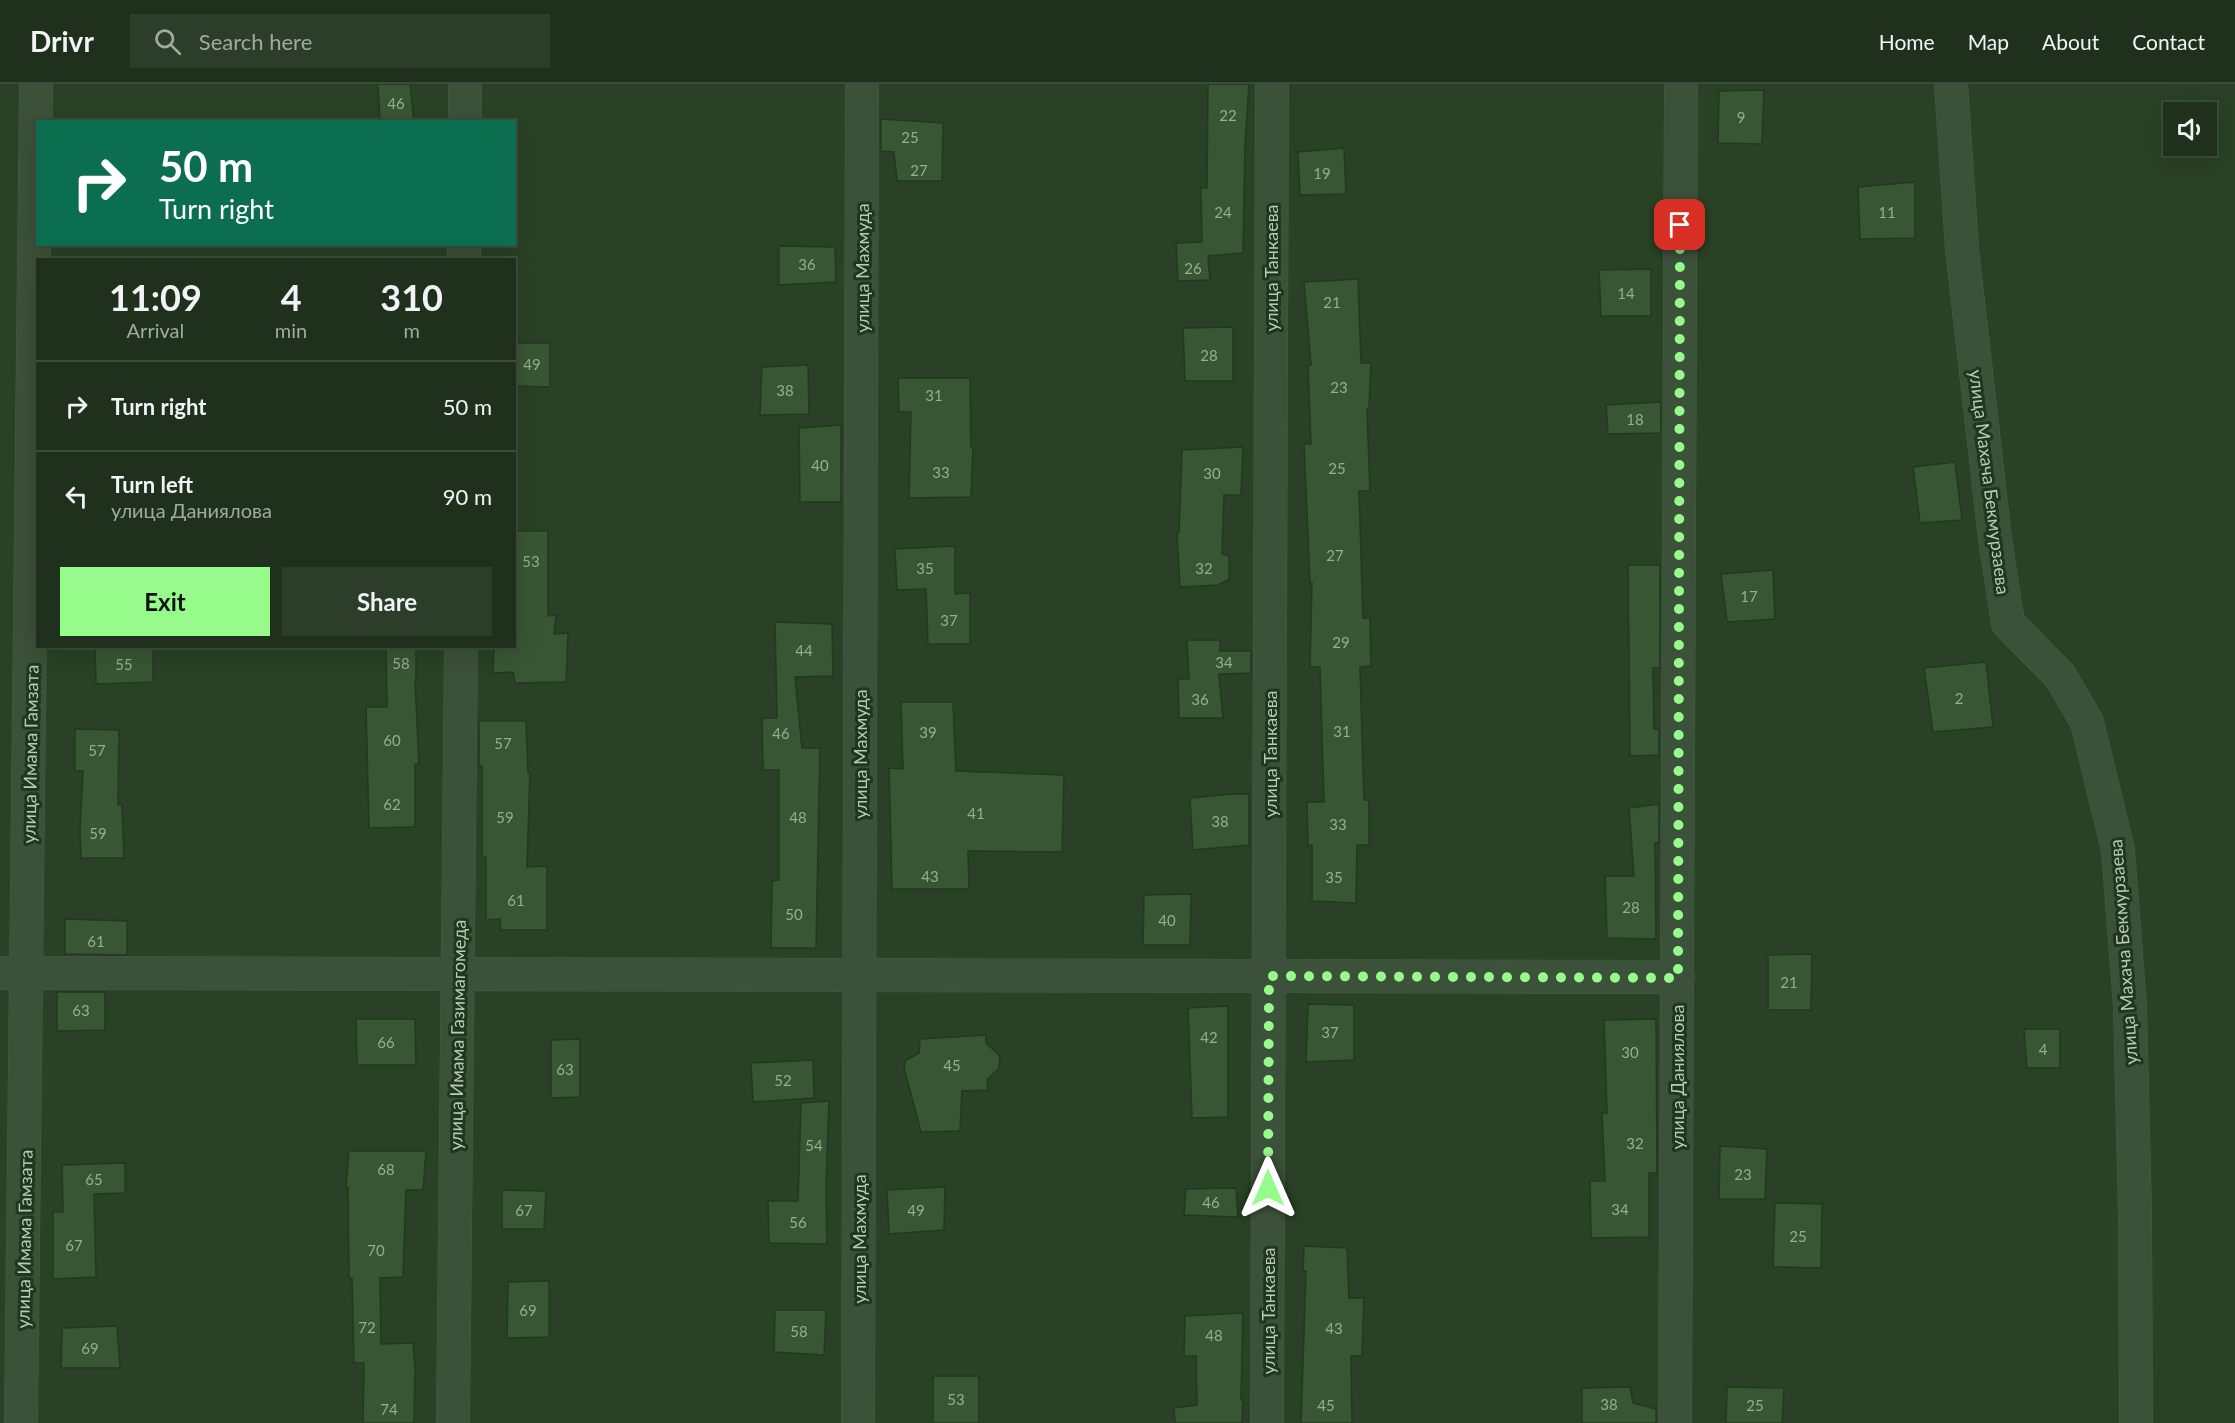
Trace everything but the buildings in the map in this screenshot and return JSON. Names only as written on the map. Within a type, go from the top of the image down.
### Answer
[{"type":"street","name":"улица Имама Гамзата","points":[[21,1423],[14,973],[36,84]]},
{"type":"street","points":[[465,84],[465,120]]},
{"type":"street","name":"улица Махмуда","points":[[858,1423],[862,84]]},
{"type":"street","name":"улица Танкаева","points":[[1267,1423],[1272,84]]},
{"type":"street","name":"улица Даниялова","points":[[1675,1423],[1681,84]]},
{"type":"street","name":"улица Махача Бекмурзаева","points":[[1951,84],[1962,249],[1995,539],[2008,623],[2060,676],[2087,722],[2118,850],[2130,1006],[2135,1214],[2136,1423]]},
{"type":"street","name":"улица Имама Газимагомеда","points":[[453,1423],[461,648]]},
{"type":"street","points":[[14,973],[1678,978]]},
{"type":"route","points":[[1268,1188],[1269,976],[1678,978],[1680,225]]}]
